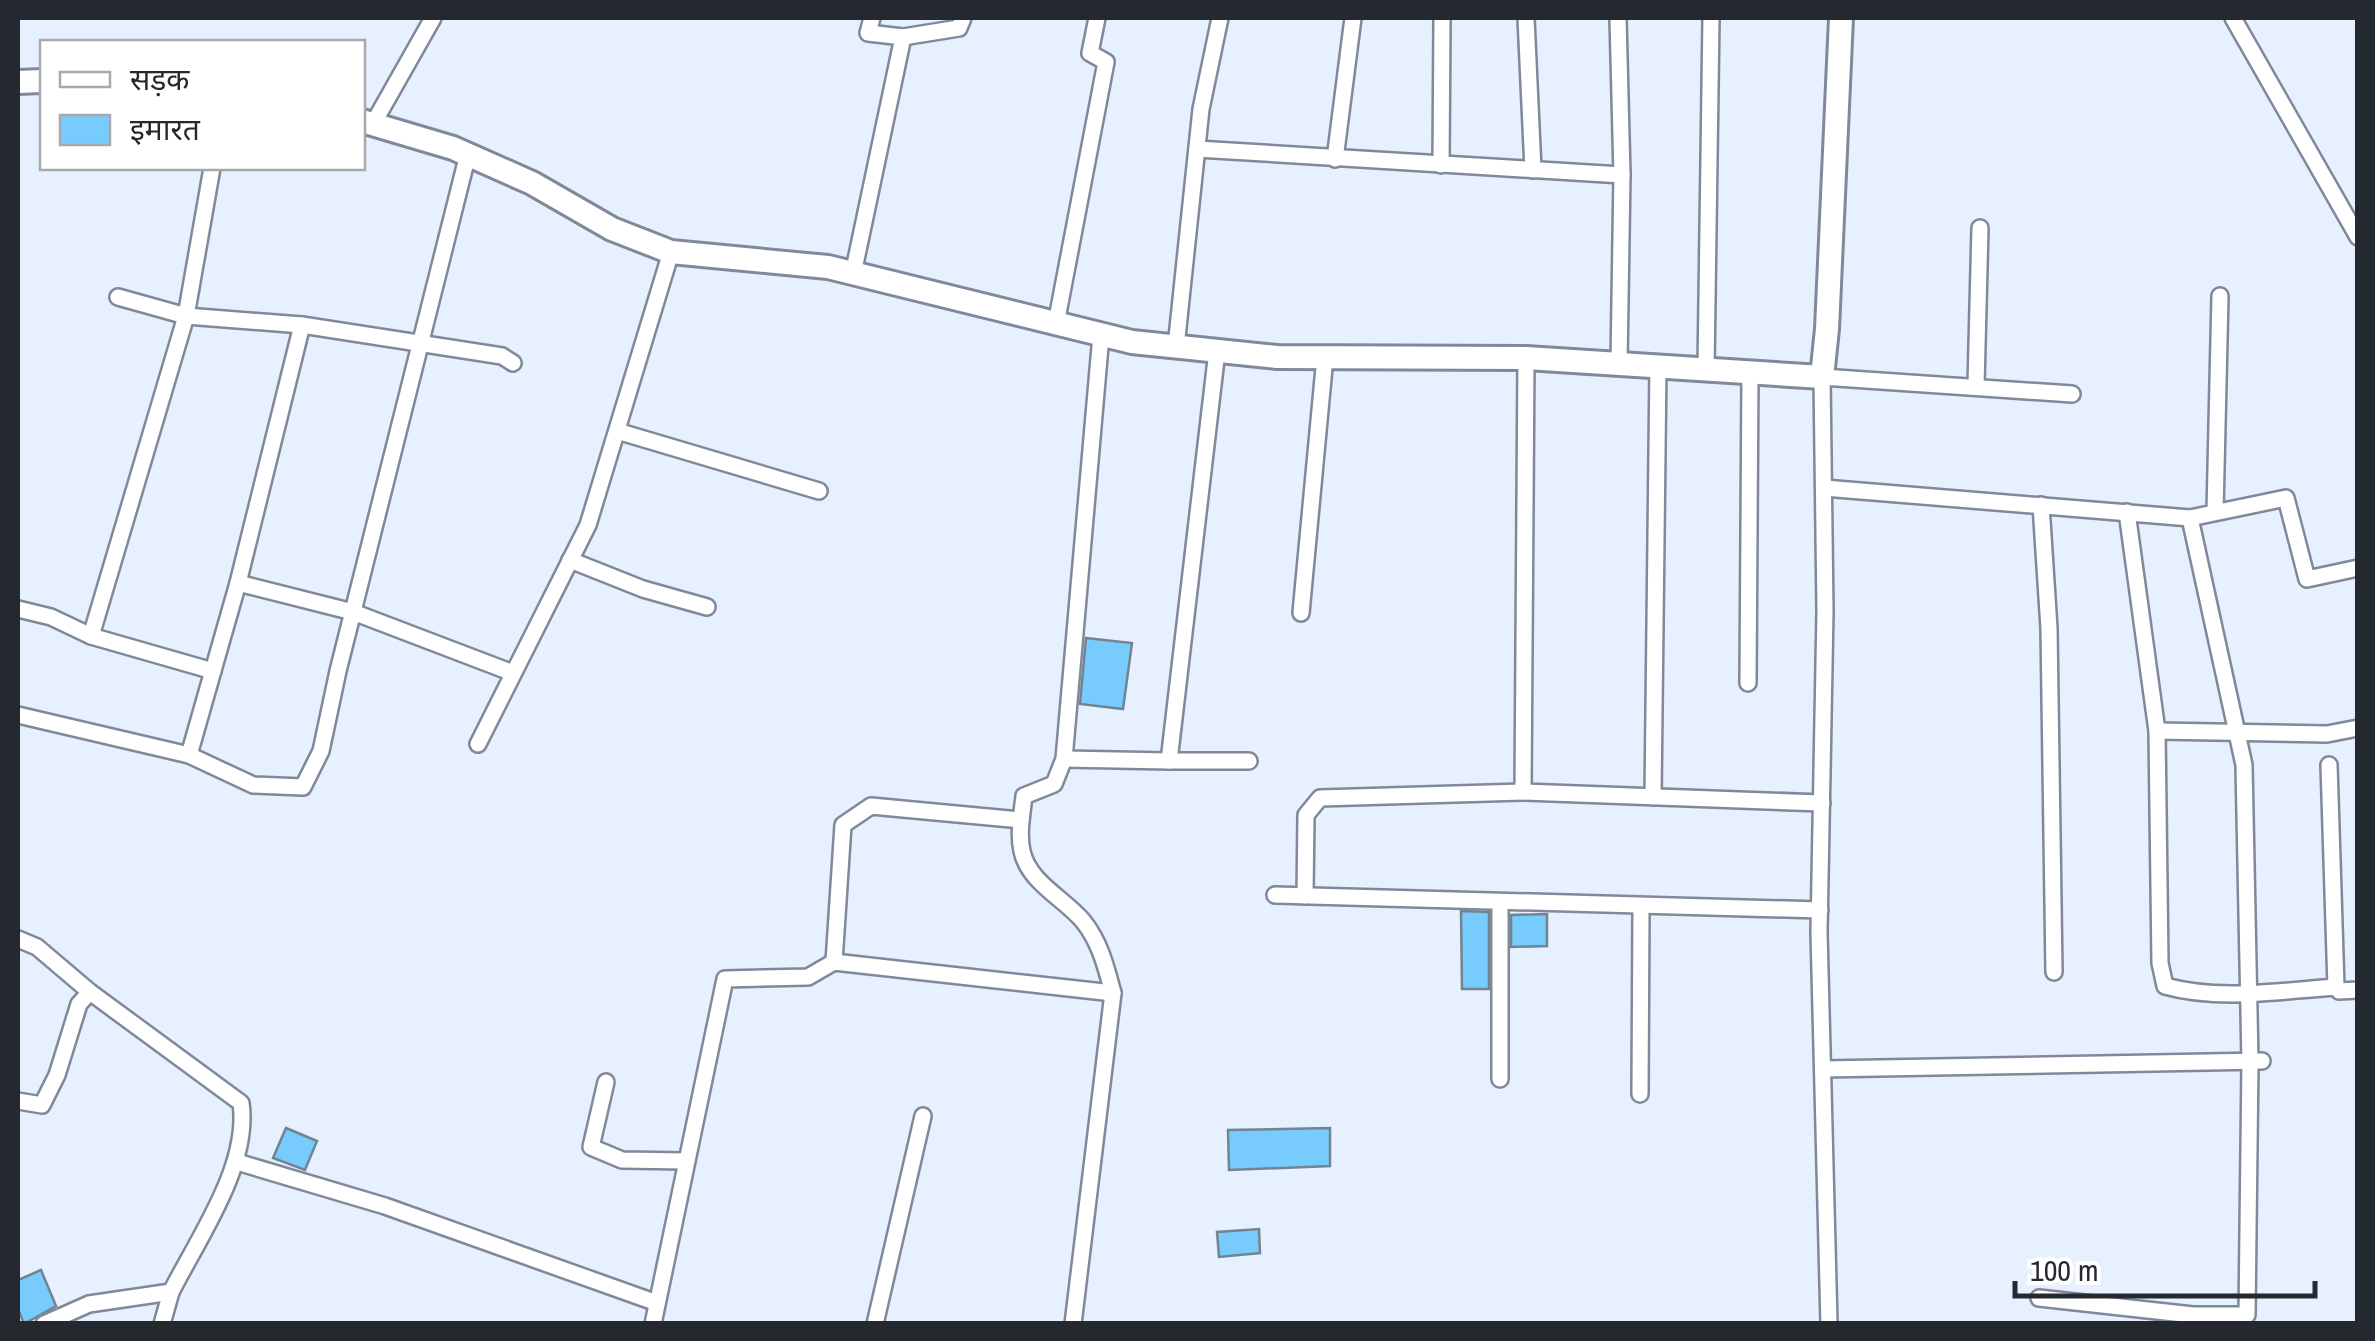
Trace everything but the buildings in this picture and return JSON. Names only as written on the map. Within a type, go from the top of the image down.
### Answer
[{"type":"street","points":[[433,18],[368,123],[468,154],[532,183],[612,229],[671,252],[775,261],[852,274],[1102,335],[1176,347],[1277,357],[1526,358],[2072,394]]},
{"type":"street","points":[[872,18],[868,33],[904,37],[959,28],[963,18]]},
{"type":"street","points":[[1056,324],[1106,62],[1090,53],[1097,18]]},
{"type":"street","points":[[1176,347],[1201,109],[1220,18]]},
{"type":"street","points":[[1335,159],[1353,18]]},
{"type":"street","points":[[1441,165],[1442,18]]},
{"type":"street","points":[[1526,18],[1534,170]]},
{"type":"street","points":[[1618,18],[1622,175],[1619,363]]},
{"type":"street","points":[[1706,370],[1711,18]]},
{"type":"street","points":[[1829,1324],[1820,910],[1825,611],[1822,377],[1841,18]]},
{"type":"street","points":[[2233,18],[2358,238]]},
{"type":"street","points":[[852,274],[904,37]]},
{"type":"street","points":[[1196,148],[1622,175]]},
{"type":"street","points":[[18,715],[189,755],[253,785],[302,787],[321,751],[352,612],[468,154]]},
{"type":"street","points":[[91,636],[186,316],[212,170]]},
{"type":"street","points":[[1976,386],[1980,228]]},
{"type":"street","points":[[478,744],[588,524],[671,252]]},
{"type":"street","points":[[118,296],[186,316],[302,325],[502,356],[513,363]]},
{"type":"street","points":[[2215,512],[2220,296]]},
{"type":"street","points":[[189,755],[238,583],[302,325]]},
{"type":"street","points":[[1073,1324],[1112,993],[1104,956],[1083,921],[1044,886],[1022,854],[1021,820],[1024,796],[1054,784],[1064,760],[1102,335]]},
{"type":"street","points":[[1169,761],[1216,351]]},
{"type":"street","points":[[1301,613],[1326,357]]},
{"type":"street","points":[[1523,792],[1526,358]]},
{"type":"street","points":[[1653,797],[1658,365]]},
{"type":"street","points":[[1748,683],[1750,374]]},
{"type":"street","points":[[616,431],[819,491]]},
{"type":"street","points":[[1824,488],[2190,518],[2286,498],[2307,579],[2358,568]]},
{"type":"street","points":[[2042,506],[2054,972]]},
{"type":"street","points":[[2127,512],[2156,731],[2160,963],[2165,986],[2185,991],[2249,993],[2358,990]]},
{"type":"street","points":[[2038,1298],[2193,1315],[2247,1315],[2256,1062],[2249,993],[2244,765],[2190,518]]},
{"type":"street","points":[[570,560],[643,589],[706,607]]},
{"type":"street","points":[[238,583],[352,612],[513,674]]},
{"type":"street","points":[[18,609],[50,617],[91,636],[213,672]]},
{"type":"street","points":[[2156,731],[2326,734],[2358,728]]},
{"type":"street","points":[[1064,760],[1249,761]]},
{"type":"street","points":[[2329,765],[2336,988]]},
{"type":"street","points":[[1304,896],[1306,815],[1320,798],[1523,792],[1822,803]]},
{"type":"street","points":[[834,962],[843,825],[870,806],[1021,820]]},
{"type":"street","points":[[1274,896],[1820,910]]},
{"type":"street","points":[[1500,902],[1500,1079]]},
{"type":"street","points":[[1640,908],[1640,1094]]},
{"type":"street","points":[[18,939],[37,948],[241,1103],[244,1120],[237,1162],[171,1292],[162,1324]]},
{"type":"street","points":[[653,1324],[725,979],[808,977],[834,962],[1112,993]]},
{"type":"street","points":[[18,1101],[42,1105],[57,1075],[79,1004],[90,992]]},
{"type":"street","points":[[1823,1069],[2256,1062]]},
{"type":"street","points":[[606,1082],[591,1147],[622,1160],[686,1161]]},
{"type":"street","points":[[876,1324],[923,1116]]},
{"type":"street","points":[[237,1162],[385,1206],[658,1303]]},
{"type":"street","points":[[44,1324],[89,1304],[171,1292]]}]
